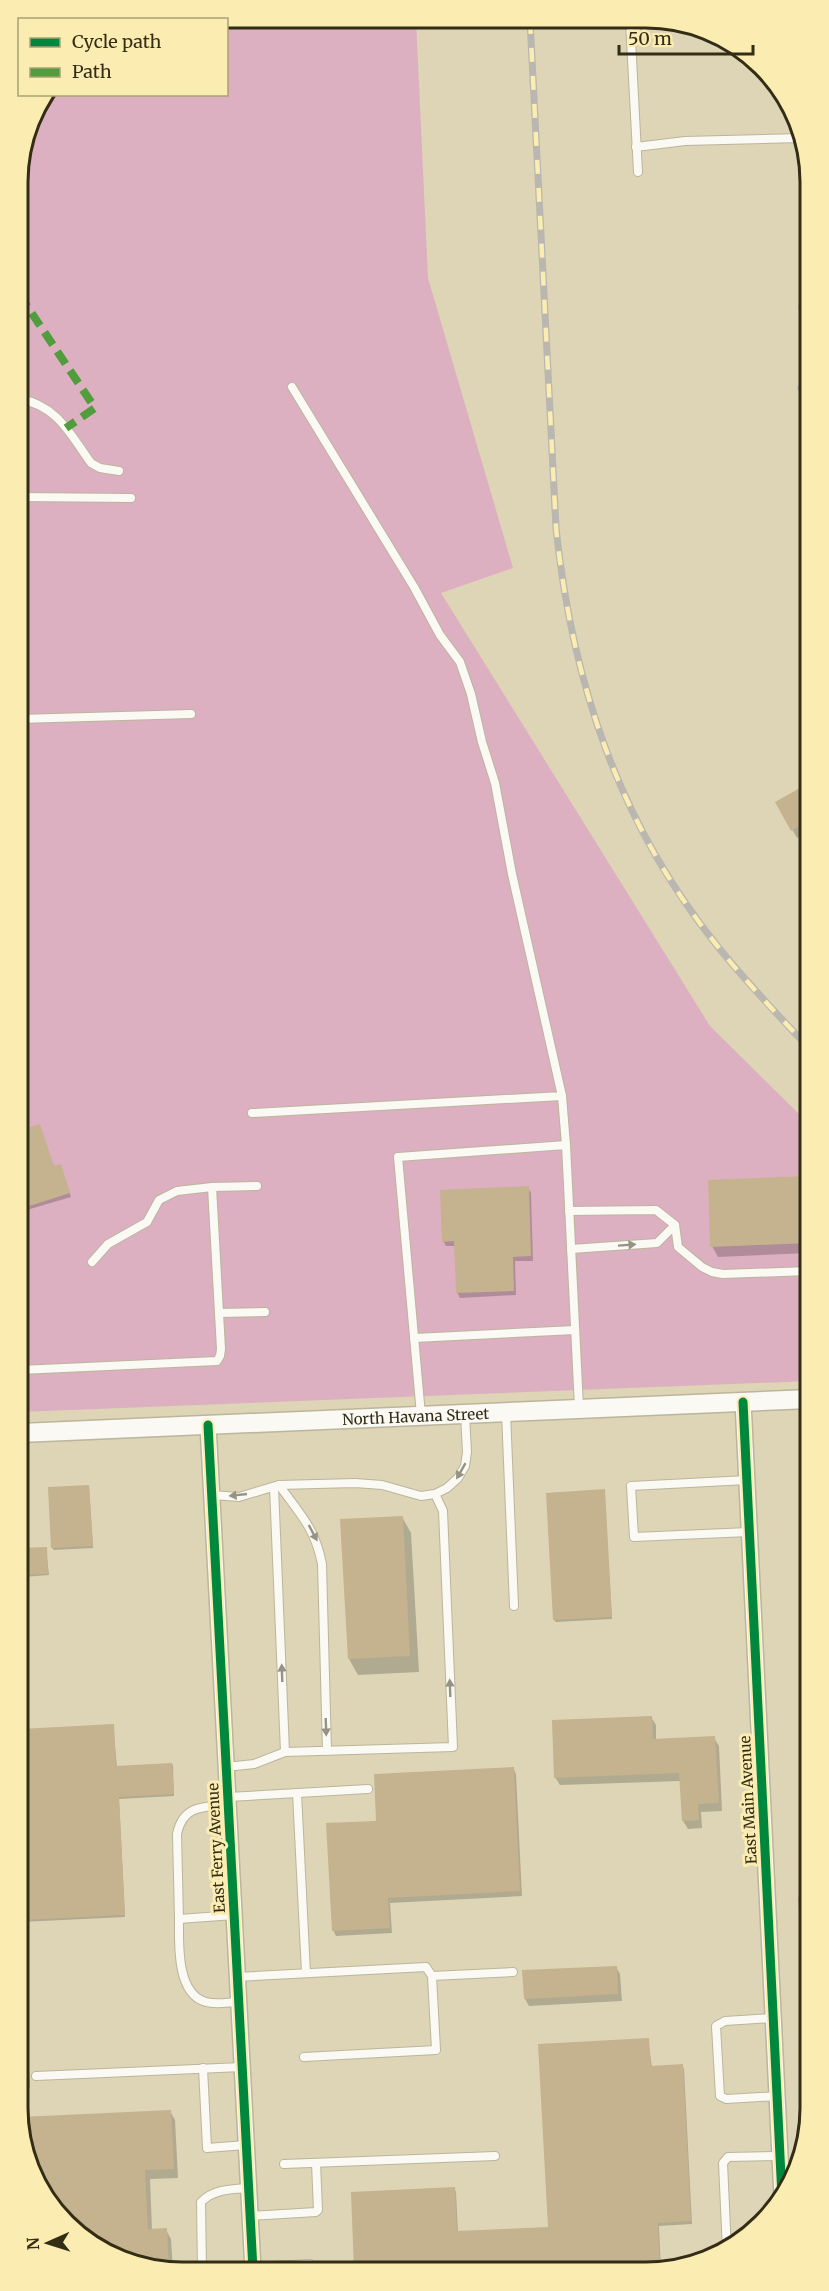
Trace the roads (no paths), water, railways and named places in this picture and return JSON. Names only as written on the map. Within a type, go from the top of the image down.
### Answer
[{"type":"street","name":"North Havana Street","points":[[28,1433],[800,1399]]},
{"type":"street","name":"East Main Avenue","points":[[743,1402],[781,2182]]},
{"type":"street","name":"East Ferry Avenue","points":[[208,1425],[253,2262]]},
{"type":"lane","points":[[630,28],[638,172]]},
{"type":"lane","points":[[636,147],[685,141],[794,138]]},
{"type":"lane","points":[[292,387],[414,587],[440,635],[460,662],[471,694],[482,742],[495,783],[512,874],[562,1096],[579,1409]]},
{"type":"lane","points":[[29,401],[52,411],[91,463],[100,468],[119,471]]},
{"type":"lane","points":[[29,497],[131,498]]},
{"type":"lane","points":[[29,719],[191,714]]},
{"type":"lane","points":[[252,1113],[562,1096]]},
{"type":"lane","points":[[421,1416],[398,1157],[566,1145]]},
{"type":"lane","points":[[92,1262],[108,1244],[147,1222],[159,1200],[177,1191],[212,1187],[257,1186]]},
{"type":"lane","points":[[28,1370],[217,1360],[221,1349],[212,1187]]},
{"type":"lane","points":[[569,1211],[656,1210],[675,1226],[678,1247],[712,1272],[723,1274],[800,1271]]},
{"type":"lane","points":[[571,1249],[657,1243],[675,1226]]},
{"type":"lane","points":[[219,1313],[265,1312]]},
{"type":"lane","points":[[414,1338],[575,1330]]},
{"type":"lane","points":[[506,1412],[514,1606]]},
{"type":"lane","points":[[212,1496],[239,1497],[277,1486],[355,1483],[382,1485],[421,1496],[435,1494],[447,1488],[458,1478],[465,1466],[467,1452],[465,1414]]},
{"type":"lane","points":[[747,1480],[631,1486],[634,1537],[749,1532]]},
{"type":"lane","points":[[277,1486],[312,1530],[322,1564],[327,1751]]},
{"type":"lane","points":[[277,1486],[285,1752]]},
{"type":"lane","points":[[226,1767],[254,1764],[285,1752],[453,1747],[444,1511],[435,1494]]},
{"type":"lane","points":[[239,2002],[206,2002],[189,1991],[180,1954],[179,1919],[177,1834],[184,1815],[228,1801],[297,1793],[368,1789]]},
{"type":"lane","points":[[297,1793],[306,1973]]},
{"type":"lane","points":[[179,1919],[234,1915]]},
{"type":"lane","points":[[237,1977],[426,1967],[432,1976],[436,2050],[304,2057]]},
{"type":"lane","points":[[432,1976],[513,1972]]},
{"type":"lane","points":[[773,2018],[725,2021],[716,2026],[720,2096],[726,2099],[777,2096]]},
{"type":"lane","points":[[36,2076],[242,2067]]},
{"type":"lane","points":[[202,2068],[207,2148],[246,2145]]},
{"type":"lane","points":[[284,2164],[495,2156]]},
{"type":"lane","points":[[726,2240],[723,2163],[728,2157],[780,2156]]},
{"type":"lane","points":[[250,2216],[316,2212],[318,2210],[316,2163]]},
{"type":"lane","points":[[202,2262],[201,2202],[216,2193],[249,2188]]},
{"type":"railway","points":[[530,28],[556,528],[563,585],[588,694],[605,747],[626,798],[651,848],[681,896],[715,943],[800,1038]]}]
